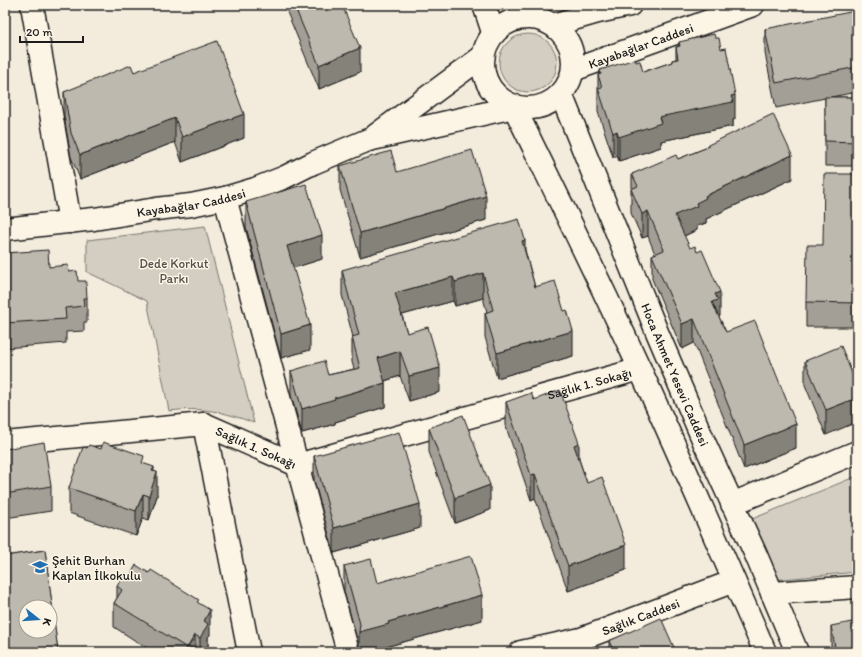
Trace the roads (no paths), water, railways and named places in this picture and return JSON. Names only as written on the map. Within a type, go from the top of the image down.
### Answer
[{"type":"street","points":[[32,5],[70,222]]},
{"type":"street","points":[[484,5],[493,32]]},
{"type":"street","points":[[543,16],[562,34],[569,44],[573,57],[573,70],[569,83],[561,94],[551,102],[540,107],[527,109],[514,107],[502,101],[492,92],[482,69],[486,43],[493,32],[504,24],[516,19],[528,17],[598,12],[630,5]]},
{"type":"street","name":"Kayabağlar Caddesi","points":[[573,70],[753,5]]},
{"type":"street","name":"Kayabağlar Caddesi","points":[[368,140],[483,56]]},
{"type":"street","name":"Hoca Ahmet Yesevi Caddesi","points":[[561,94],[608,213],[705,444],[797,652]]},
{"type":"street","points":[[514,107],[640,369],[680,456],[765,652]]},
{"type":"street","name":"Kayabağlar Caddesi","points":[[5,229],[70,222],[191,205],[225,198],[255,189],[285,177],[313,163],[368,140],[514,107]]},
{"type":"street","points":[[225,198],[348,652]]},
{"type":"street","name":"Sağlık 1. Sokağı","points":[[5,443],[204,424],[297,464],[640,369]]},
{"type":"street","points":[[204,424],[250,652]]},
{"type":"street","points":[[732,504],[857,452]]},
{"type":"street","name":"Sağlık Caddesi","points":[[521,652],[581,639],[734,581]]},
{"type":"street","points":[[772,594],[857,587]]},
{"type":"place","name":"Şehit Burhan Kaplan İlkokulu","points":[[40,567]]},
{"type":"park label","name":"Dede Korkut Parkı","points":[[174,270]]}]
